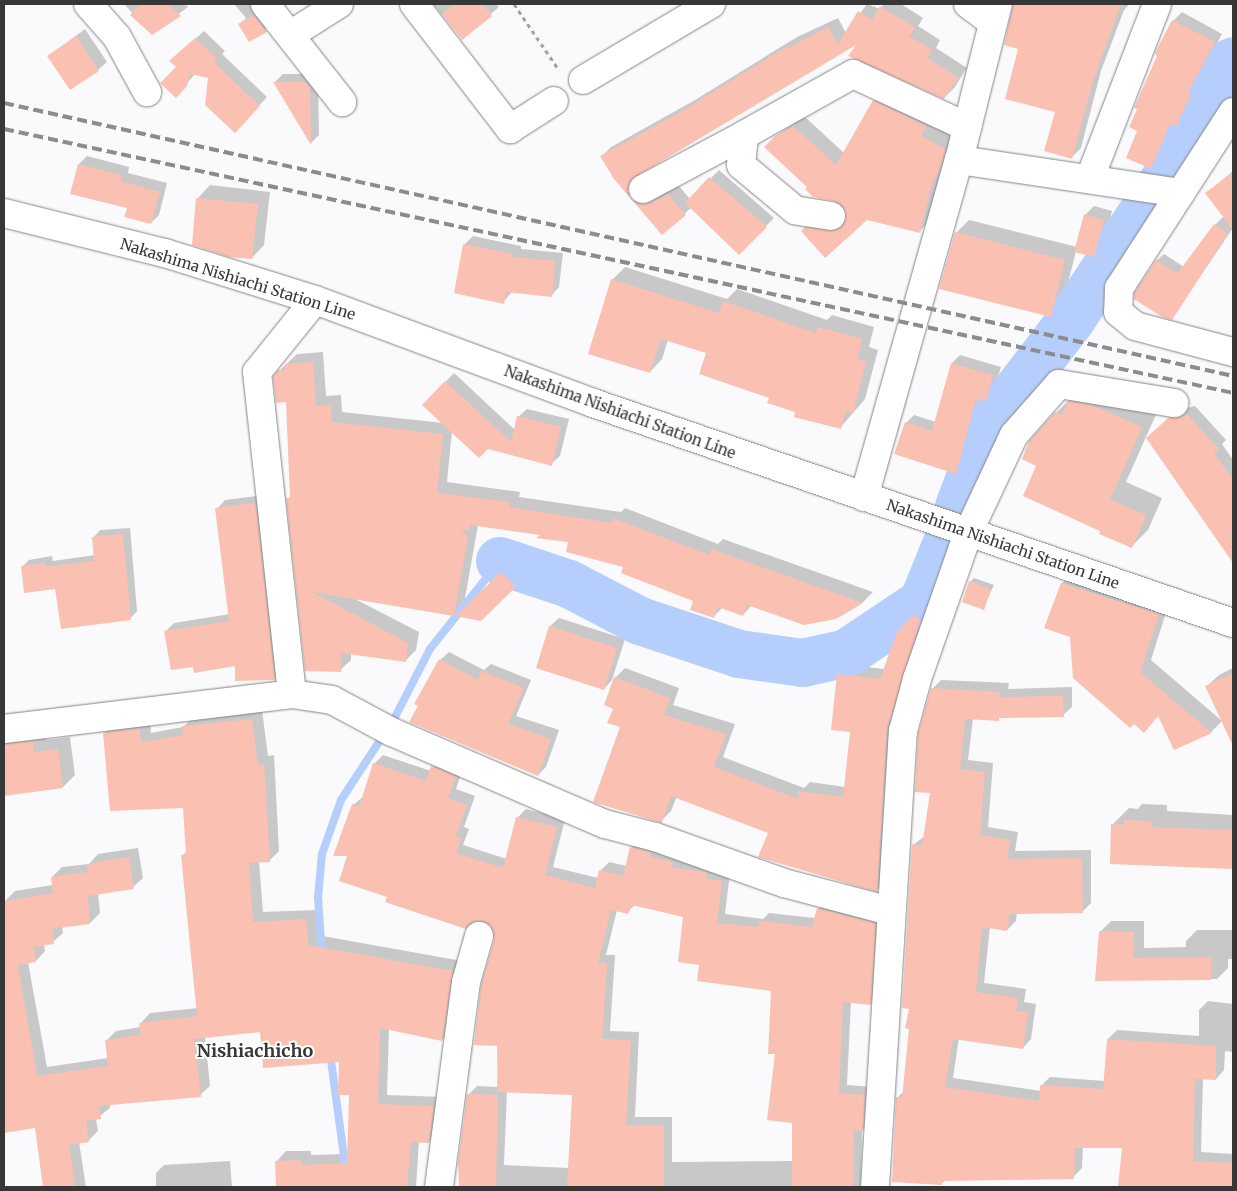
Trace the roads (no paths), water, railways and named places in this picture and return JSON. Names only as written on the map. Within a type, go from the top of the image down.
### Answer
[{"type":"street","points":[[88,4],[118,37],[147,92]]},
{"type":"street","points":[[265,4],[342,102]]},
{"type":"street","points":[[290,35],[339,4]]},
{"type":"street","points":[[414,4],[510,129],[554,101]]},
{"type":"street","points":[[572,77],[711,4]]},
{"type":"street","points":[[864,497],[959,160],[995,14],[968,4]]},
{"type":"street","points":[[1090,178],[1157,4]]},
{"type":"street","points":[[643,188],[744,135],[853,74],[967,127]]},
{"type":"street","points":[[1233,112],[1165,190],[1120,288],[1118,312],[1135,326],[1233,352]]},
{"type":"street","points":[[744,135],[742,165],[795,210],[831,216]]},
{"type":"street","points":[[959,160],[1165,190]]},
{"type":"street","name":"Nakashima Nishiachi Station Line","points":[[4,213],[164,253],[315,300],[593,403],[1233,623]]},
{"type":"street","points":[[292,694],[257,372],[315,300]]},
{"type":"street","points":[[875,1187],[892,958],[890,911],[903,731],[917,679],[968,533],[1014,434],[1059,384],[1174,403]]},
{"type":"street","points":[[4,729],[292,694],[332,700],[385,728],[604,824],[655,836],[784,883],[890,911]]},
{"type":"street","points":[[439,1187],[466,982],[479,936]]},
{"type":"waterway","points":[[959,507],[989,427],[1071,320],[1168,174],[1233,61]]},
{"type":"waterway","points":[[500,561],[569,584],[640,621],[739,654],[803,663],[847,653],[923,602],[948,540]]},
{"type":"waterway","points":[[322,957],[318,897],[322,854],[341,800],[394,719],[430,649],[500,561]]},
{"type":"waterway","points":[[330,1053],[348,1187]]},
{"type":"railway","points":[[4,103],[1233,376]]},
{"type":"railway","points":[[4,129],[1233,393]]},
{"type":"district","name":"Nishiachicho","points":[[255,1051]]}]
